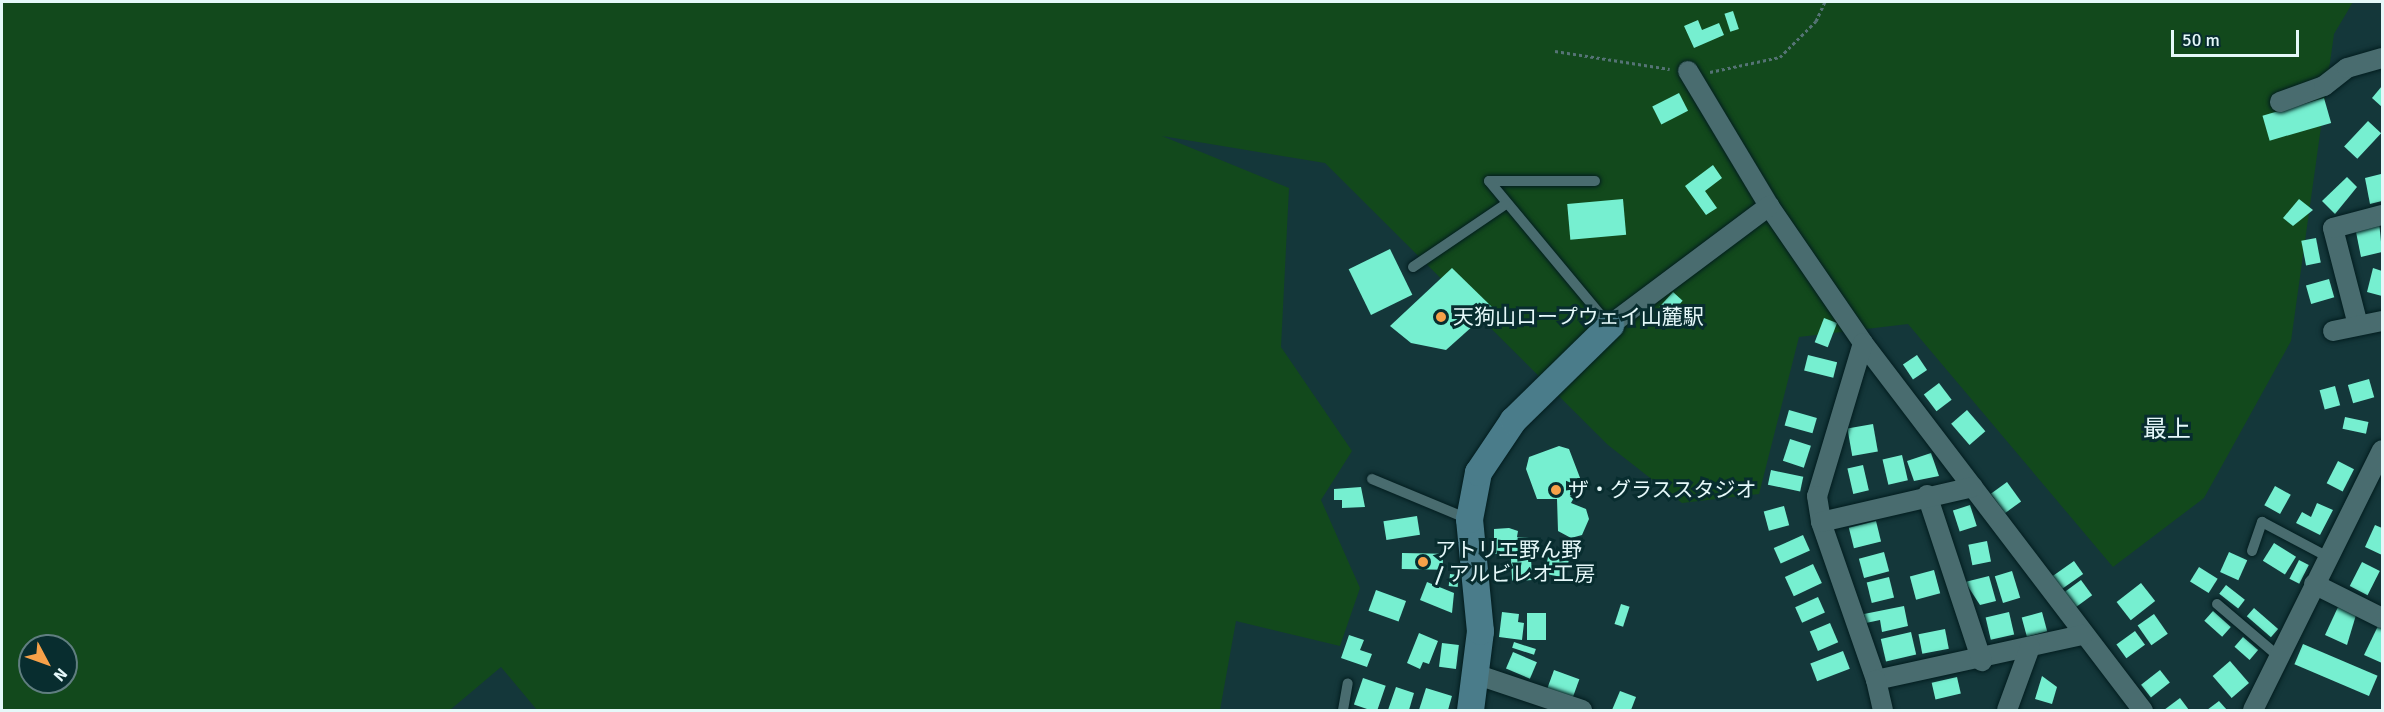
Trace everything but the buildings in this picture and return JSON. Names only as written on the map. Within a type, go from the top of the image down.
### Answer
[{"type":"street","points":[[2280,102],[2324,86],[2347,68],[2382,58]]},
{"type":"street","points":[[1688,71],[1769,206],[1863,343],[2143,711]]},
{"type":"street","points":[[1470,711],[1475,674],[1479,588],[1469,519],[1478,472],[1493,445],[1610,325],[1769,206]]},
{"type":"street","points":[[2358,325],[2333,228],[2382,215]]},
{"type":"street","points":[[2333,331],[2382,321]]},
{"type":"street","points":[[1863,343],[1817,496],[1821,522],[1876,680],[1883,711]]},
{"type":"street","points":[[2253,711],[2278,656],[2382,450]]},
{"type":"street","points":[[1821,522],[1927,495],[1972,487]]},
{"type":"street","points":[[1927,495],[1982,661]]},
{"type":"street","points":[[2314,584],[2382,618]]},
{"type":"street","points":[[1876,680],[1982,661],[2083,635]]},
{"type":"street","points":[[2007,711],[2030,647]]},
{"type":"street","points":[[1475,674],[1582,711]]},
{"type":"lane","points":[[1595,181],[1489,181],[1610,325]]},
{"type":"lane","points":[[1413,267],[1506,204]]},
{"type":"lane","points":[[1372,479],[1469,519]]},
{"type":"lane","points":[[2252,551],[2262,522],[2328,557]]},
{"type":"lane","points":[[2217,604],[2278,656]]},
{"type":"lane","points":[[1342,711],[1348,683]]},
{"type":"path","points":[[1555,51],[1688,71],[1728,72],[1780,57],[1816,21],[1825,2]]},
{"type":"green space","points":[[2,2],[2353,2],[2334,34],[2291,341],[2204,498],[2113,567],[1908,324],[1799,337],[1759,494],[1682,503],[1608,445],[1325,163],[1162,136],[1289,188],[1281,347],[1352,451],[1321,500],[1360,588],[1340,646],[1236,621],[1220,710],[537,710],[501,667],[450,710],[2,710]]},
{"type":"place","name":"天狗山ロープウェイ山麓駅","points":[[1441,317]]},
{"type":"place","name":"ザ・グラススタジオ","points":[[1556,490]]},
{"type":"place","name":"アトリエ野ん野 / アルビレオ工房","points":[[1423,562]]},
{"type":"district","name":"最上","points":[[2167,430]]}]
